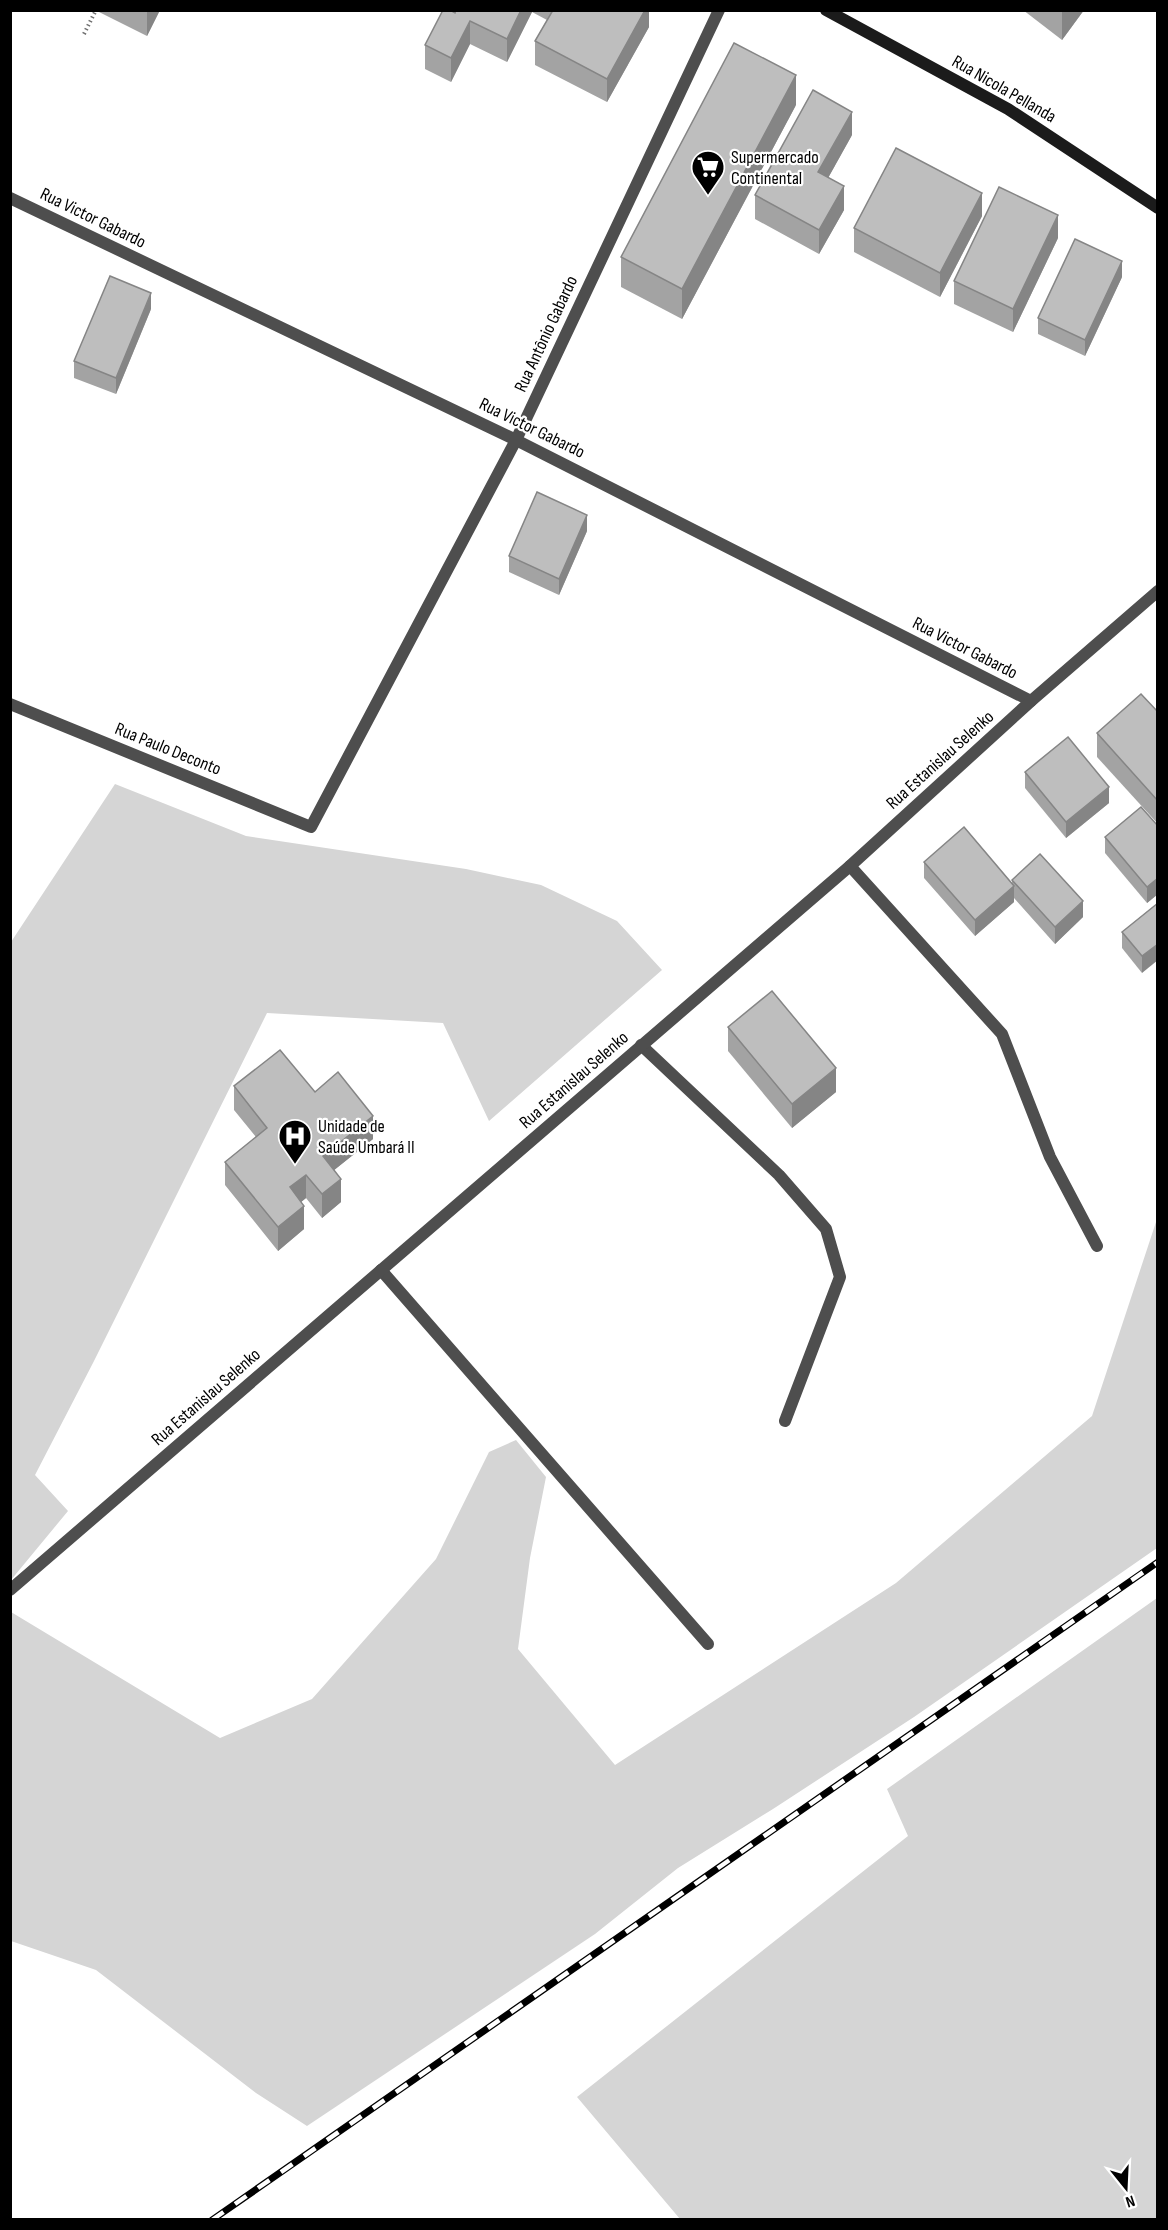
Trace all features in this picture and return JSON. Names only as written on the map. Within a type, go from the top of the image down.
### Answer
[{"type":"main road","name":"Rua Nicola Pellanda","points":[[826,10],[1008,109],[1158,208]]},
{"type":"street","name":"Rua Antônio Gabardo","points":[[311,827],[516,440],[719,10]]},
{"type":"street","name":"Rua Victor Gabardo","points":[[10,198],[516,440],[1031,701]]},
{"type":"street","name":"Rua Estanislau Selenko","points":[[10,1590],[850,866],[1031,701],[1158,591]]},
{"type":"street","name":"Rua Paulo Deconto","points":[[10,704],[311,827]]},
{"type":"street","points":[[850,866],[1002,1034],[1050,1157],[1097,1246]]},
{"type":"street","points":[[641,1045],[779,1175],[826,1229],[840,1277],[785,1421]]},
{"type":"street","points":[[381,1270],[708,1644]]},
{"type":"path","points":[[84,34],[96,10]]},
{"type":"shaded area","points":[[115,784],[246,836],[466,869],[541,885],[617,921],[662,970],[489,1121],[443,1023],[267,1013],[35,1475],[68,1511],[11,1580],[11,942]]},
{"type":"shaded area","points":[[1157,1219],[1157,1548],[914,1717],[678,1868],[595,1934],[307,2126],[256,2093],[96,1970],[11,1941],[11,1612],[220,1738],[312,1699],[436,1559],[489,1452],[516,1440],[546,1477],[530,1558],[518,1649],[615,1765],[896,1583],[1092,1416]]},
{"type":"shaded area","points":[[1157,1598],[1157,2219],[680,2219],[577,2097],[908,1836],[887,1789]]},
{"type":"building","points":[[443,10],[455,13],[456,10],[521,10],[507,39],[470,21],[451,58],[425,45]]},
{"type":"building","points":[[553,10],[645,10],[607,79],[535,41]]},
{"type":"building","name":"Supermercado Continental","points":[[734,43],[796,75],[682,289],[621,257]]},
{"type":"building","points":[[813,90],[852,112],[818,172],[844,186],[819,230],[755,195]]},
{"type":"building","points":[[896,148],[982,193],[940,273],[854,228]]},
{"type":"building","points":[[999,187],[1058,215],[1013,309],[954,281]]},
{"type":"building","points":[[1075,239],[1122,261],[1085,340],[1038,318]]},
{"type":"building","points":[[110,276],[151,293],[116,378],[74,361]]},
{"type":"building","points":[[537,492],[587,515],[559,579],[509,556]]},
{"type":"building","points":[[1141,694],[1158,712],[1158,801],[1097,733]]},
{"type":"building","points":[[1068,737],[1109,787],[1066,822],[1025,772]]},
{"type":"building","points":[[1141,807],[1158,826],[1158,878],[1147,887],[1105,837]]},
{"type":"building","points":[[964,827],[1014,886],[975,920],[924,862]]},
{"type":"building","points":[[1040,854],[1083,901],[1055,927],[1012,880]]},
{"type":"building","points":[[1158,903],[1158,944],[1142,956],[1122,932]]},
{"type":"building","points":[[772,991],[836,1068],[792,1104],[728,1027]]},
{"type":"building","name":"Unidade de Saúde Umbará II","points":[[280,1050],[315,1092],[338,1072],[373,1116],[323,1156],[341,1179],[322,1194],[306,1175],[290,1187],[304,1206],[278,1227],[225,1162],[267,1128],[234,1086]]},
{"type":"railway","points":[[212,2220],[1158,1562]]},
{"type":"place","name":"Supermercado Continental","points":[[708,196]]},
{"type":"place","name":"Unidade de Saúde Umbará II","points":[[295,1165]]}]
